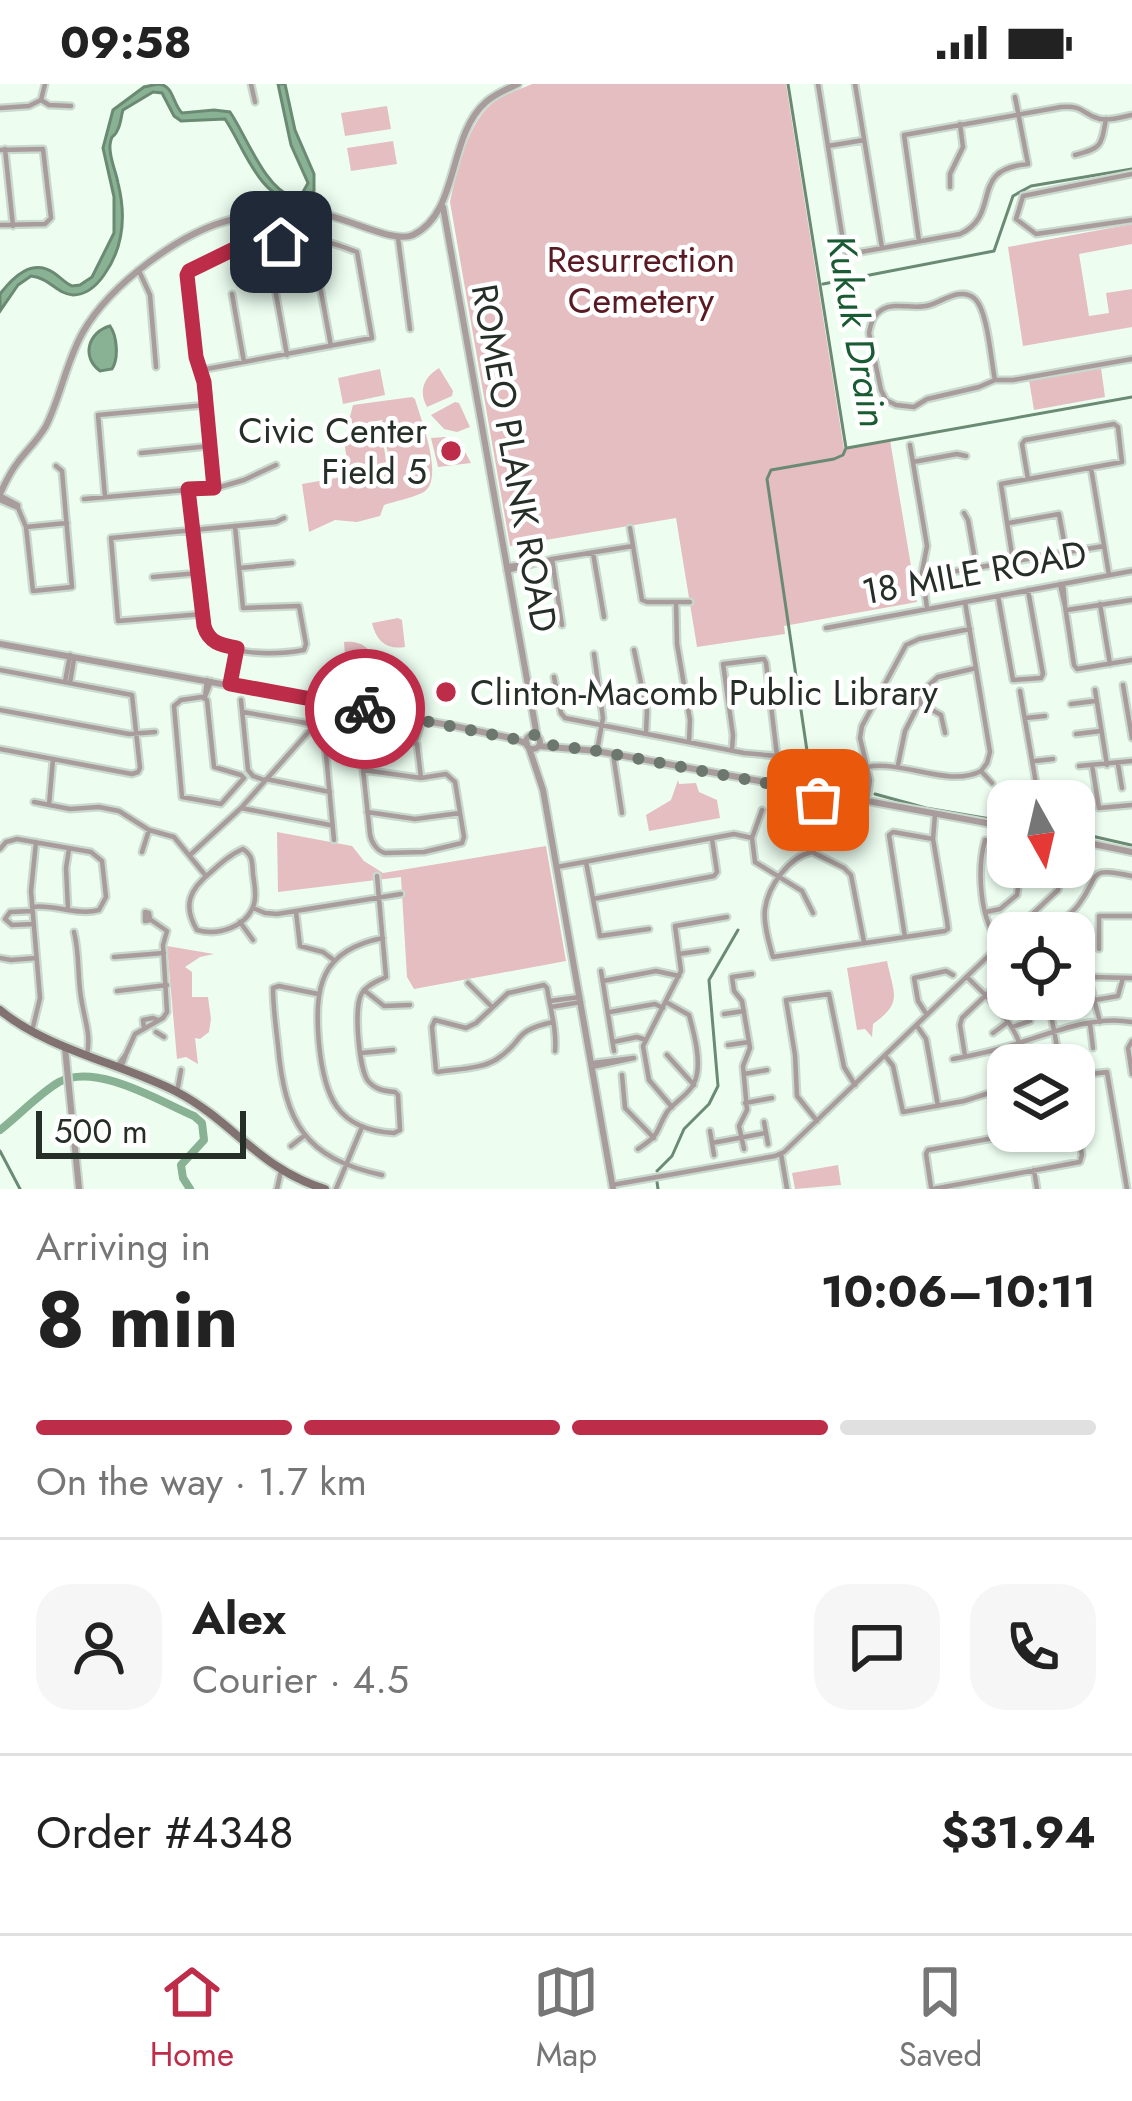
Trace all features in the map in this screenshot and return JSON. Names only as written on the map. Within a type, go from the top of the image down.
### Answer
[{"type":"main road","points":[[0,1010],[29,1030],[177,1092],[281,1171],[325,1189]]},
{"type":"street","points":[[0,108],[40,100],[45,84]]},
{"type":"street","points":[[251,84],[255,102]]},
{"type":"street","points":[[56,466],[62,470],[72,587],[34,591],[26,527],[18,508],[0,497],[12,470],[49,420],[85,328],[117,290],[168,250],[238,218],[328,214],[407,238],[438,212],[455,156],[478,110],[518,84]]},
{"type":"street","points":[[818,84],[847,253],[920,242],[973,227],[998,172],[1028,164],[1015,97]]},
{"type":"street","points":[[855,84],[882,248]]},
{"type":"street","points":[[40,100],[71,106]]},
{"type":"street","points":[[920,242],[904,135],[1074,106],[1098,118],[1132,115]]},
{"type":"street","points":[[1075,155],[1096,149],[1106,119]]},
{"type":"street","points":[[950,188],[950,174],[963,147],[960,124]]},
{"type":"street","points":[[828,146],[864,140]]},
{"type":"street","points":[[0,225],[13,226],[50,221],[43,149],[3,150],[13,226]]},
{"type":"street","points":[[1132,175],[1025,195],[1016,219],[1036,234],[1132,220]]},
{"type":"street","name":"ROMEO PLANK ROAD","points":[[442,203],[533,742]]},
{"type":"street","points":[[279,214],[281,242]]},
{"type":"street","points":[[398,238],[410,329]]},
{"type":"street","points":[[200,370],[372,338],[357,252],[319,241],[281,242],[236,248],[188,273],[214,488]]},
{"type":"street","points":[[139,272],[150,295],[156,368]]},
{"type":"street","points":[[320,281],[331,346]]},
{"type":"street","points":[[274,284],[286,355]]},
{"type":"street","points":[[994,380],[983,314],[971,296],[960,293],[920,308],[888,307],[871,323],[869,333],[885,398],[914,407],[926,399],[994,380],[1132,359]]},
{"type":"street","points":[[232,294],[244,362]]},
{"type":"street","points":[[105,497],[98,415],[206,405]]},
{"type":"street","points":[[1013,561],[1000,485],[1123,461],[1116,424],[1023,441],[1028,479]]},
{"type":"street","points":[[910,445],[927,546],[922,577],[927,608]]},
{"type":"street","points":[[140,453],[210,446]]},
{"type":"street","points":[[913,462],[957,454],[965,457]]},
{"type":"street","points":[[84,499],[214,488],[275,465]]},
{"type":"street","points":[[1090,468],[1109,575]]},
{"type":"street","points":[[188,489],[203,614],[211,640],[273,655],[306,649],[299,606],[244,610],[235,526]]},
{"type":"street","points":[[964,513],[977,568]]},
{"type":"street","points":[[1006,523],[1059,514],[1066,552]]},
{"type":"street","points":[[203,614],[118,621],[110,538],[284,518]]},
{"type":"street","points":[[26,527],[67,523]]},
{"type":"street","points":[[630,528],[642,599],[690,602]]},
{"type":"street","points":[[507,569],[633,546]]},
{"type":"street","points":[[922,577],[1104,546]]},
{"type":"street","points":[[593,553],[604,617]]},
{"type":"street","points":[[552,559],[562,625]]},
{"type":"street","points":[[238,568],[292,563]]},
{"type":"street","name":"18 MILE ROAD","points":[[826,628],[1132,571]]},
{"type":"street","points":[[153,577],[199,573]]},
{"type":"street","points":[[1061,584],[1077,669],[1132,660]]},
{"type":"street","points":[[998,596],[1013,680],[1041,678],[1028,590]]},
{"type":"street","points":[[1066,608],[1132,600]]},
{"type":"street","points":[[676,602],[689,742]]},
{"type":"street","points":[[867,767],[898,766],[964,777],[981,772],[987,763],[990,752],[965,602]]},
{"type":"street","points":[[1100,604],[1110,664]]},
{"type":"street","points":[[865,796],[870,772],[860,738],[862,726],[906,645],[970,629]]},
{"type":"street","points":[[0,644],[819,793],[865,796],[987,822]]},
{"type":"street","points":[[230,684],[237,648]]},
{"type":"street","points":[[634,650],[646,734]]},
{"type":"street","points":[[594,654],[602,706],[597,751]]},
{"type":"street","points":[[68,682],[73,655]]},
{"type":"street","points":[[732,750],[723,663],[765,661],[776,785]]},
{"type":"street","points":[[898,766],[904,731],[928,686],[938,676],[976,668]]},
{"type":"street","points":[[0,670],[132,695],[140,765],[132,774],[0,748]]},
{"type":"street","points":[[554,677],[562,717],[777,756]]},
{"type":"street","points":[[205,698],[185,699],[174,706],[180,794],[221,804],[243,777],[213,766],[205,698],[208,680]]},
{"type":"street","points":[[1123,686],[1132,738]]},
{"type":"street","points":[[1096,690],[1107,765]]},
{"type":"street","points":[[1021,691],[1035,780]]},
{"type":"street","points":[[241,700],[248,770],[253,776],[329,791]]},
{"type":"street","points":[[1072,704],[1097,700]]},
{"type":"street","points":[[190,855],[242,808],[325,713],[328,702]]},
{"type":"street","points":[[920,703],[941,715],[945,733]]},
{"type":"street","points":[[0,710],[137,734],[155,732]]},
{"type":"street","points":[[243,712],[315,725],[324,733],[334,840]]},
{"type":"street","points":[[1025,718],[1045,716]]},
{"type":"street","points":[[420,720],[415,743],[421,778]]},
{"type":"street","points":[[1076,734],[1102,730]]},
{"type":"street","points":[[363,770],[421,778],[450,776],[455,782],[462,843],[383,853],[370,837],[368,812],[363,770],[362,760],[364,745],[375,738],[415,743]]},
{"type":"street","points":[[533,742],[612,1187],[781,1154],[987,957]]},
{"type":"street","points":[[613,754],[622,813]]},
{"type":"street","points":[[49,805],[53,759]]},
{"type":"street","points":[[1032,762],[1053,759]]},
{"type":"street","points":[[1079,766],[1132,761]]},
{"type":"street","points":[[1118,764],[1122,788]]},
{"type":"street","points":[[1092,765],[1099,808],[1132,806]]},
{"type":"street","points":[[981,772],[989,780]]},
{"type":"street","points":[[812,852],[819,793]]},
{"type":"street","points":[[34,802],[116,810],[148,830],[172,835],[206,876]]},
{"type":"street","points":[[242,808],[332,825]]},
{"type":"street","points":[[762,810],[752,838],[755,862],[805,894],[813,913]]},
{"type":"street","points":[[368,812],[415,819],[460,814]]},
{"type":"street","points":[[865,943],[851,874],[844,868],[812,852],[792,860],[779,878],[765,909],[773,957],[905,937],[947,929],[932,838],[936,813]]},
{"type":"street","points":[[142,852],[148,830]]},
{"type":"street","points":[[905,937],[888,836],[892,832],[932,838]]},
{"type":"street","points":[[557,867],[734,834],[752,838]]},
{"type":"street","points":[[593,898],[715,876],[712,838]]},
{"type":"street","points":[[0,849],[16,839],[92,853],[102,863],[106,895],[99,910],[45,905],[10,912],[5,919],[14,926],[34,924]]},
{"type":"street","points":[[985,840],[979,868],[987,916]]},
{"type":"street","points":[[29,1030],[37,999],[31,874],[36,842]]},
{"type":"street","points":[[1095,844],[1132,852]]},
{"type":"street","points":[[68,909],[69,848]]},
{"type":"street","points":[[246,850],[252,859],[253,908],[240,922],[211,933],[195,928],[189,910],[189,898],[206,876],[235,851],[246,850]]},
{"type":"street","points":[[586,862],[600,936],[649,928]]},
{"type":"street","points":[[1072,912],[1099,873],[1132,876]]},
{"type":"street","points":[[377,876],[380,897],[386,977],[364,990],[357,1007],[363,1071],[381,1090],[397,1093],[400,1131],[390,1134],[362,1127],[339,1111],[324,1086],[317,1029],[317,994],[323,977],[351,947],[383,938]]},
{"type":"street","points":[[986,912],[1000,909],[1017,895],[1018,888]]},
{"type":"street","points":[[1035,912],[1059,888]]},
{"type":"street","points":[[253,908],[275,914],[401,894]]},
{"type":"street","points":[[296,910],[300,946],[335,961]]},
{"type":"street","points":[[1099,949],[1100,915],[1132,916]]},
{"type":"street","points":[[680,974],[675,926],[727,917]]},
{"type":"street","points":[[150,920],[166,931],[168,1010],[157,1021],[156,1032]]},
{"type":"street","points":[[240,922],[254,940]]},
{"type":"street","points":[[74,932],[87,1054]]},
{"type":"street","points":[[679,954],[707,950]]},
{"type":"street","points":[[673,1107],[649,1080],[646,1040],[693,952]]},
{"type":"street","points":[[114,957],[164,953]]},
{"type":"street","points":[[0,958],[37,958]]},
{"type":"street","points":[[601,971],[614,1051]]},
{"type":"street","points":[[603,981],[660,971],[680,974]]},
{"type":"street","points":[[927,1016],[914,978],[946,971],[987,997]]},
{"type":"street","points":[[745,1161],[739,1123],[746,1113],[742,1066],[750,1053],[744,1010],[732,977],[752,974]]},
{"type":"street","points":[[1095,977],[1132,978]]},
{"type":"street","points":[[1100,1022],[1095,1000],[1118,996],[1123,978]]},
{"type":"street","points":[[468,983],[492,1007]]},
{"type":"street","points":[[117,992],[166,985]]},
{"type":"street","points":[[553,1022],[522,1032],[491,1063],[436,1072],[435,1020],[466,1028],[514,991],[545,985],[553,1022],[555,1051]]},
{"type":"street","points":[[317,994],[274,987],[284,1095],[305,1135],[322,1151],[346,1165],[382,1175]]},
{"type":"street","points":[[364,990],[384,1006],[410,1005]]},
{"type":"street","points":[[965,1056],[961,1022],[987,991]]},
{"type":"street","points":[[817,1122],[797,1096],[786,1000],[828,993],[846,1072],[855,1085]]},
{"type":"street","points":[[550,1004],[581,999]]},
{"type":"street","points":[[608,1012],[655,1004],[689,1015],[696,1055],[694,1084],[654,1138],[638,1149]]},
{"type":"street","points":[[724,1014],[744,1010]]},
{"type":"street","points":[[145,1027],[143,1019],[157,1021]]},
{"type":"street","points":[[1007,1020],[1019,1043]]},
{"type":"street","points":[[1052,1020],[1056,1044]]},
{"type":"street","points":[[993,1033],[1010,1024],[1030,1022]]},
{"type":"street","points":[[1016,1044],[1100,1022],[1132,1022]]},
{"type":"street","points":[[1090,1024],[1092,1044]]},
{"type":"street","points":[[917,1026],[926,1039],[938,1106]]},
{"type":"street","points":[[145,1027],[164,1036]]},
{"type":"street","points":[[119,1068],[134,1036],[145,1027]]},
{"type":"street","points":[[613,1042],[646,1040]]},
{"type":"street","points":[[1132,1041],[1128,1048],[1132,1074]]},
{"type":"street","points":[[728,1046],[749,1042]]},
{"type":"street","points":[[64,1045],[80,1189]]},
{"type":"street","points":[[361,1053],[392,1050]]},
{"type":"street","points":[[953,1059],[987,1053]]},
{"type":"street","points":[[667,1055],[694,1084]]},
{"type":"street","points":[[592,1065],[644,1056]]},
{"type":"street","points":[[886,1057],[893,1066],[903,1112],[987,1093]]},
{"type":"street","points":[[177,1092],[181,1070]]},
{"type":"street","points":[[744,1074],[767,1070]]},
{"type":"street","points":[[1095,1073],[1107,1072],[1127,1189]]},
{"type":"street","points":[[622,1075],[626,1110],[654,1138]]},
{"type":"street","points":[[746,1103],[772,1099]]},
{"type":"street","points":[[764,1122],[768,1144]]},
{"type":"street","points":[[339,1189],[362,1127]]},
{"type":"street","points":[[710,1131],[713,1154]]},
{"type":"street","points":[[712,1143],[766,1133]]},
{"type":"street","points":[[291,1146],[305,1135]]},
{"type":"street","points":[[987,1140],[926,1152],[932,1189],[1080,1162],[1081,1152]]},
{"type":"street","points":[[781,1154],[788,1189]]},
{"type":"street","points":[[277,1189],[281,1171]]},
{"type":"street","points":[[1034,1171],[1037,1189]]},
{"type":"green space","name":"Resurrection Cemetery","points":[[532,84],[786,84],[844,449],[890,440],[917,602],[784,626],[785,634],[697,647],[676,518],[510,546],[450,202],[465,146],[478,119],[497,100]]},
{"type":"green space","points":[[387,106],[391,129],[345,136],[341,113]]},
{"type":"green space","points":[[393,141],[397,164],[351,171],[347,148]]},
{"type":"green space","points":[[1132,224],[1132,244],[1079,254],[1089,316],[1109,313],[1106,293],[1132,289],[1132,327],[1023,346],[1008,247]]},
{"type":"green space","points":[[439,368],[452,396],[427,407],[424,385]]},
{"type":"green space","points":[[1101,368],[1105,397],[1034,410],[1029,380]]},
{"type":"green space","points":[[380,369],[385,395],[343,404],[338,378]]},
{"type":"green space","points":[[412,397],[430,450],[429,487],[384,505],[380,516],[357,522],[335,520],[309,532],[302,484],[390,466],[382,420],[351,426],[353,405]]},
{"type":"green space","points":[[455,402],[470,427],[457,432],[444,429],[431,415]]},
{"type":"green space","points":[[381,428],[387,467],[349,473],[343,434]]},
{"type":"green space","name":"Civic Center Field 5","points":[[445,437],[461,444],[471,463],[438,467],[431,438]]},
{"type":"green space","points":[[398,618],[405,647],[383,643],[372,623]]},
{"type":"green space","points":[[344,642],[366,647],[376,667],[346,669]]},
{"type":"green space","points":[[678,780],[679,784],[696,783],[699,792],[717,800],[720,818],[649,831],[646,815],[671,800]]},
{"type":"green space","points":[[277,832],[352,846],[383,873],[546,846],[566,961],[414,989],[407,977],[401,877],[278,892]]},
{"type":"green space","points":[[167,946],[214,954],[185,967],[192,972],[192,997],[208,997],[211,1019],[209,1032],[195,1038],[198,1064],[186,1057],[177,1059]]},
{"type":"green space","points":[[887,961],[894,997],[889,1010],[873,1024],[872,1037],[865,1029],[857,1030],[847,968]]},
{"type":"green space","points":[[838,1165],[841,1185],[795,1189],[792,1173]]},
{"type":"shaded area","points":[[158,84],[170,91],[182,113],[230,112],[265,173],[293,197],[308,183],[291,145],[278,84],[285,84],[295,130],[314,174],[314,191],[299,202],[273,192],[254,170],[225,119],[181,121],[162,93],[153,92],[123,110],[111,141],[122,219],[116,253],[104,275],[91,289],[73,295],[31,276],[18,285],[0,311],[0,294],[31,269],[46,269],[72,286],[92,277],[114,233],[114,197],[103,148],[113,110],[144,87]]},
{"type":"shaded area","points":[[110,326],[116,359],[112,369],[100,371],[90,359],[90,346],[96,334]]},
{"type":"waterway","name":"Kukuk Drain","points":[[788,84],[846,448]]},
{"type":"waterway","points":[[823,284],[994,251],[1013,196],[1031,186],[1132,169]]},
{"type":"waterway","name":"Kukuk Drain","points":[[847,448],[1132,397]]},
{"type":"waterway","points":[[846,448],[834,459],[771,470],[767,479],[811,778],[832,792],[858,792]]},
{"type":"waterway","points":[[875,794],[987,818]]},
{"type":"waterway","points":[[1095,837],[1131,845]]},
{"type":"waterway","points":[[657,1171],[718,1086],[709,980],[738,930]]},
{"type":"waterway","points":[[0,1130],[59,1082],[74,1077],[109,1080],[146,1093],[202,1123],[204,1140],[181,1165],[190,1189]]},
{"type":"waterway","points":[[0,1151],[20,1189]]},
{"type":"waterway","points":[[657,1182],[658,1189]]},
{"type":"way so far","points":[[365,709],[515,739],[535,735],[551,745],[819,793],[818,800]]},
{"type":"place","name":"Civic Center Field 5","points":[[451,451]]},
{"type":"place","name":"Clinton-Macomb Public Library","points":[[446,692]]},
{"type":"route","points":[[281,242],[236,248],[187,275],[214,488],[188,489],[204,626],[214,642],[237,648],[230,684],[365,709]]}]
